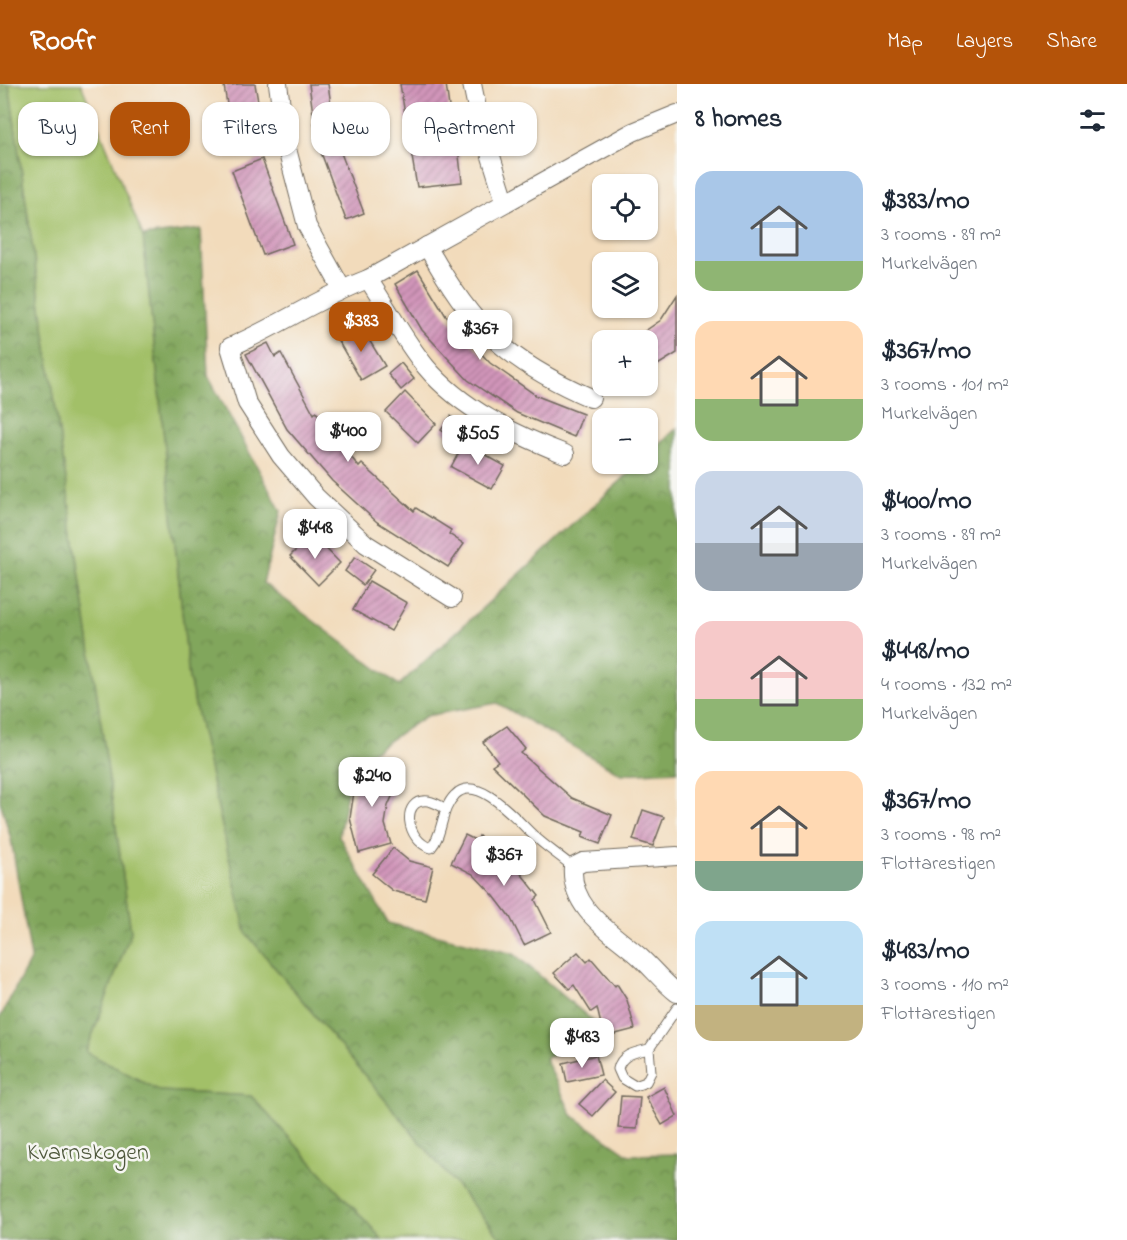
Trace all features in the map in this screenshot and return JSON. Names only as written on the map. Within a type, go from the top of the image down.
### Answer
[{"type":"street","points":[[278,84],[287,149],[307,226],[342,289]]},
{"type":"street","points":[[472,84],[479,118],[505,201]]},
{"type":"street","points":[[452,598],[366,544],[316,497],[281,456],[247,403],[230,347],[342,289],[368,279],[633,132],[677,114]]},
{"type":"street","points":[[427,246],[469,314],[495,340],[546,378],[591,398]]},
{"type":"street","points":[[368,279],[426,368],[466,403],[502,426],[565,454]]},
{"type":"street","points":[[677,856],[583,862],[573,867],[572,878],[582,904],[598,924],[638,955],[662,982],[677,993]]},
{"type":"lane","points":[[446,808],[428,801],[421,802],[412,808],[409,819],[411,831],[423,846],[431,849],[437,842],[446,808],[462,789],[474,788],[502,806],[534,836],[573,867]]},
{"type":"lane","points":[[649,1049],[677,1008]]},
{"type":"green space","name":"Kvarnskogen","points":[[0,84],[9,84],[131,932],[86,1052],[160,1091],[251,1096],[383,1240],[0,1240],[0,1018],[31,958],[11,839],[0,801]]},
{"type":"green space","points":[[9,84],[81,84],[88,102],[18,102],[18,147]]},
{"type":"green space","points":[[98,126],[143,236],[189,678],[246,933],[502,1240],[383,1240],[251,1096],[160,1091],[86,1052],[131,932],[19,156],[98,156]]},
{"type":"green space","points":[[201,229],[208,376],[281,511],[263,583],[399,685],[628,474],[658,474],[658,446],[677,428],[677,771],[621,774],[497,703],[426,716],[352,765],[339,836],[388,923],[514,954],[594,1022],[596,1042],[545,1058],[572,1115],[629,1155],[677,1154],[677,1240],[502,1240],[246,933],[189,678],[143,236]]},
{"type":"building","points":[[255,84],[258,102],[227,102],[224,86]]},
{"type":"building","points":[[309,84],[328,84],[331,102],[311,102]]},
{"type":"building","points":[[400,84],[446,84],[448,102],[403,102]]},
{"type":"building","points":[[322,156],[342,156],[364,213],[346,220]]},
{"type":"building","points":[[412,156],[459,156],[462,182],[417,187]]},
{"type":"building","points":[[262,159],[293,244],[263,255],[232,171]]},
{"type":"building","points":[[418,270],[446,316],[490,363],[537,396],[583,414],[574,437],[517,413],[468,380],[422,330],[395,284]]},
{"type":"building","points":[[677,295],[677,353],[658,365],[658,330],[646,330],[661,320]]},
{"type":"building","points":[[360,325],[385,366],[361,380],[337,339]]},
{"type":"building","points":[[268,343],[275,357],[281,353],[314,414],[316,412],[359,467],[362,464],[414,511],[416,508],[451,530],[449,534],[464,544],[448,567],[377,522],[332,481],[287,429],[246,354]]},
{"type":"building","points":[[401,363],[414,379],[401,390],[388,374]]},
{"type":"building","points":[[405,392],[436,424],[418,443],[386,412]]},
{"type":"building","points":[[451,416],[469,429],[459,443],[441,430]]},
{"type":"building","points":[[464,443],[505,466],[492,489],[451,467]]},
{"type":"building","points":[[312,534],[340,563],[318,585],[290,556]]},
{"type":"building","points":[[355,557],[374,570],[363,585],[345,571]]},
{"type":"building","points":[[369,581],[407,603],[391,631],[353,610]]},
{"type":"building","points":[[507,726],[526,749],[521,753],[572,798],[612,815],[600,844],[582,837],[584,832],[545,816],[492,765],[498,761],[483,742]]},
{"type":"building","points":[[367,763],[400,778],[388,806],[385,824],[391,844],[359,853],[350,818],[354,792]]},
{"type":"building","points":[[643,810],[664,817],[653,846],[633,840]]},
{"type":"building","points":[[465,835],[477,841],[479,836],[506,865],[511,861],[539,896],[535,900],[551,932],[524,945],[510,917],[494,896],[473,874],[451,863]]},
{"type":"building","points":[[393,848],[409,861],[433,867],[425,899],[393,891],[372,874]]},
{"type":"building","points":[[578,952],[587,962],[591,958],[615,986],[617,984],[627,1000],[635,1029],[604,1037],[597,1008],[591,1012],[574,985],[569,989],[554,973]]},
{"type":"building","points":[[596,1055],[601,1075],[567,1082],[563,1063]]},
{"type":"building","points":[[602,1080],[615,1092],[593,1116],[579,1104]]},
{"type":"building","points":[[664,1087],[677,1116],[662,1125],[646,1097]]},
{"type":"building","points":[[621,1096],[640,1097],[637,1129],[618,1128]]}]
